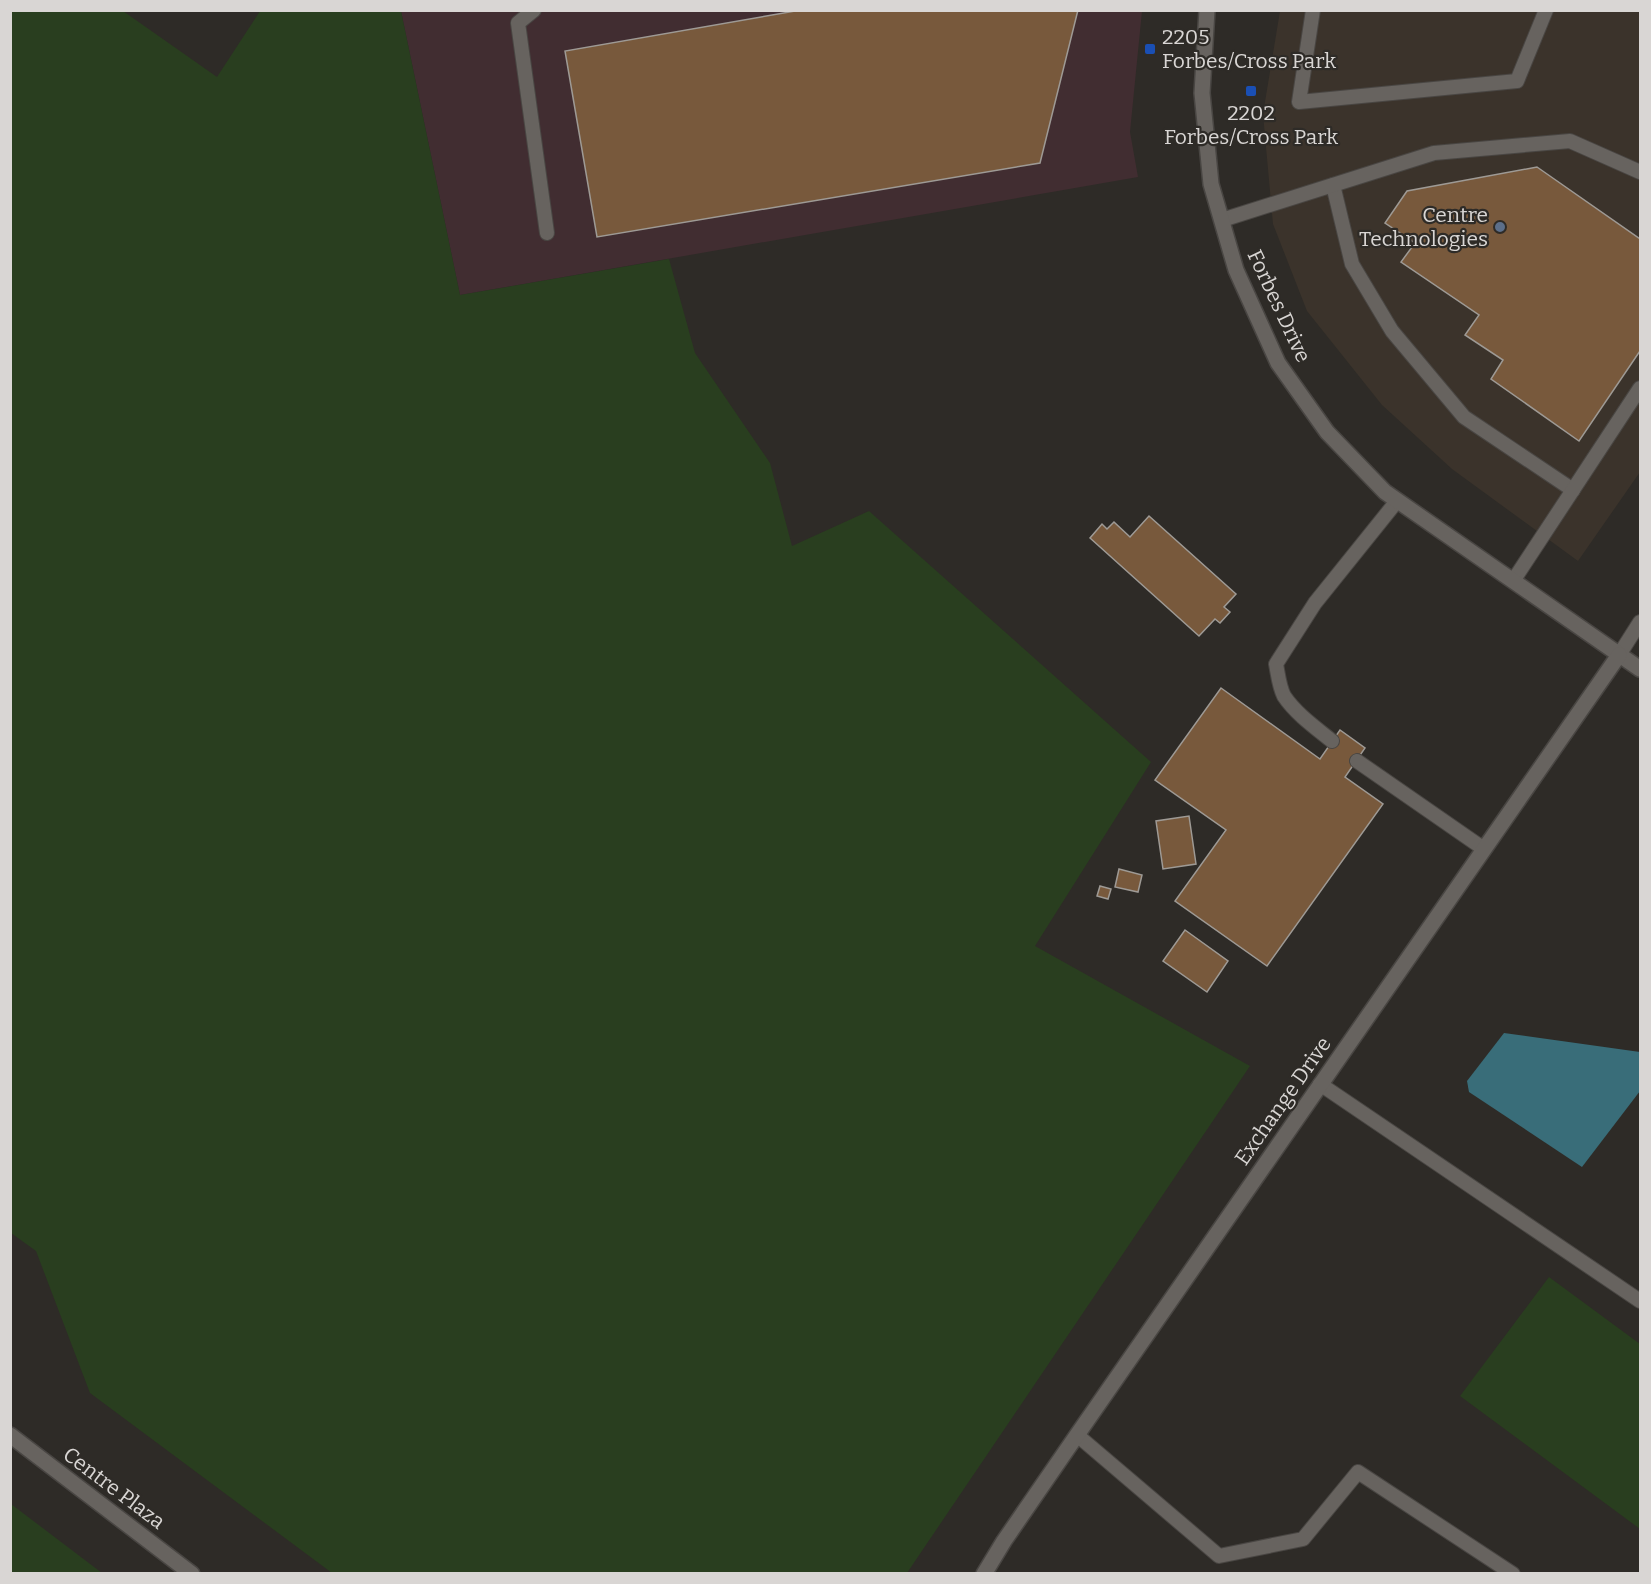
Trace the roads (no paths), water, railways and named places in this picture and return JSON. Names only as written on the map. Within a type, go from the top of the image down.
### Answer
[{"type":"street","name":"Forbes Drive","points":[[1207,10],[1202,93],[1211,184],[1236,270],[1278,363],[1328,432],[1385,492],[1641,669]]},
{"type":"street","name":"Exchange Drive","points":[[984,1574],[1004,1540],[1619,655]]},
{"type":"street","name":"Centre Plaza","points":[[10,1435],[192,1574]]},
{"type":"lane","points":[[534,10],[518,23],[547,233]]},
{"type":"lane","points":[[1313,10],[1299,102],[1517,81],[1546,10]]},
{"type":"lane","points":[[1221,220],[1434,153],[1570,141],[1641,172]]},
{"type":"lane","points":[[1333,185],[1352,264],[1392,332],[1464,417],[1573,490]]},
{"type":"lane","points":[[1513,581],[1641,388]]},
{"type":"lane","points":[[1332,741],[1303,717],[1284,695],[1276,663],[1315,603],[1397,501]]},
{"type":"lane","points":[[1619,655],[1641,622]]},
{"type":"lane","points":[[1357,761],[1484,849]]},
{"type":"lane","points":[[1320,1084],[1641,1301]]},
{"type":"lane","points":[[1077,1435],[1219,1556],[1303,1539],[1358,1472],[1513,1574]]},
{"type":"water","points":[[1504,1033],[1640,1052],[1640,1091],[1582,1167],[1469,1092],[1467,1081]]},
{"type":"place","name":"2205 Forbes/Cross Park","points":[[1150,49]]},
{"type":"place","name":"2202 Forbes/Cross Park","points":[[1251,91]]},
{"type":"place","name":"Centre Technologies","points":[[1500,227]]}]
